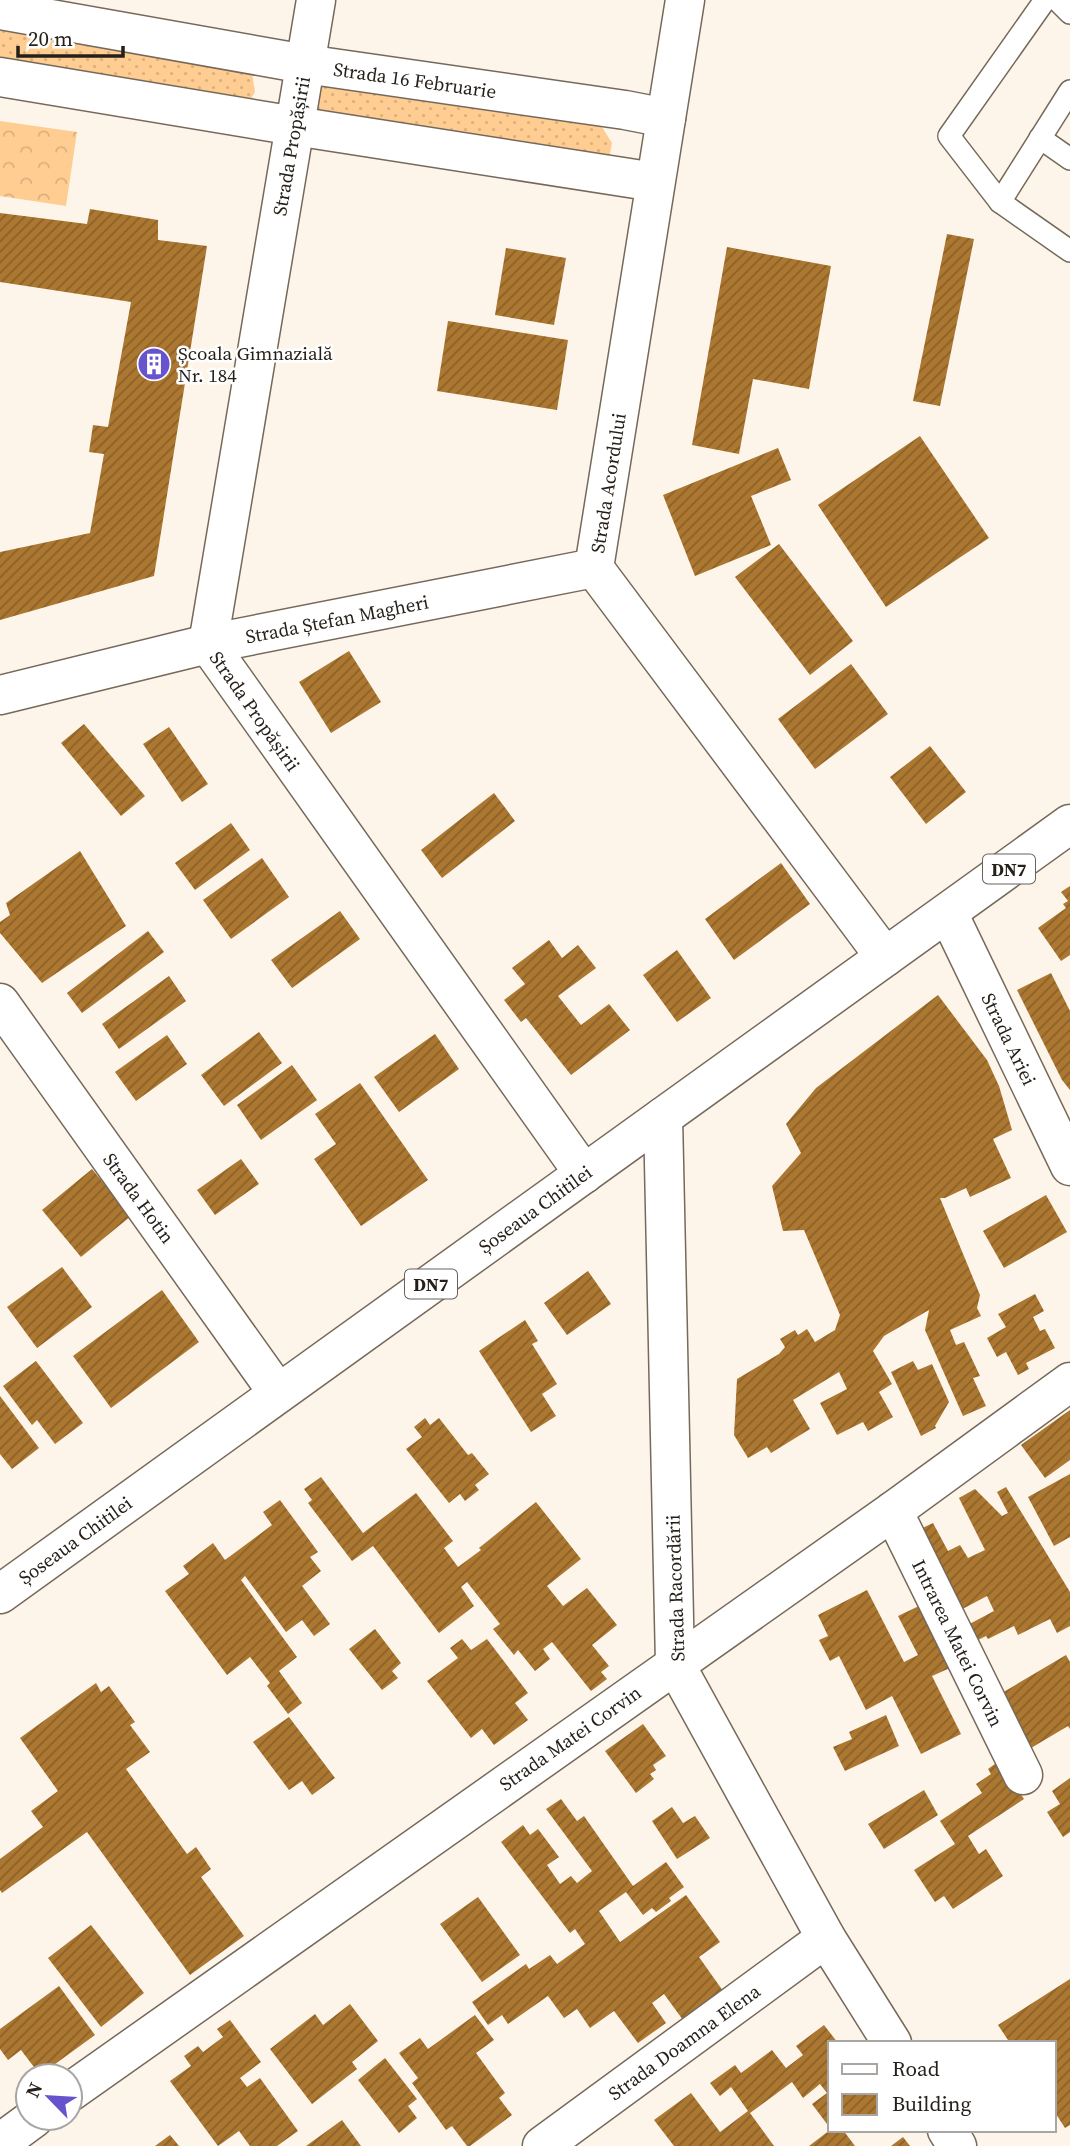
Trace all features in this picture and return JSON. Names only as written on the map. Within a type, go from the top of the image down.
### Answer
[{"type":"street","name":"Strada Propășirii","points":[[316,0],[208,644],[584,1174]]},
{"type":"street","name":"Strada Acordului","points":[[685,0],[594,568],[885,957]]},
{"type":"street","name":"Strada 16 Februarie","points":[[0,10],[305,64],[666,118]]},
{"type":"street","points":[[0,77],[655,182]]},
{"type":"street","name":"Strada Ștefan Magheri","points":[[0,695],[208,644],[594,568]]},
{"type":"street","name":"Șoseaua Chitilei","points":[[0,1594],[1070,824]]},
{"type":"street","name":"Strada Ariei","points":[[948,913],[1070,1166]]},
{"type":"street","name":"Strada Hotin","points":[[0,1003],[278,1393]]},
{"type":"street","name":"Strada Racordării","points":[[663,1117],[675,1664],[826,1938],[891,2041]]},
{"type":"street","name":"Strada Matei Corvin","points":[[84,2082],[893,1511],[1070,1382]]},
{"type":"street","name":"Intrarea Matei Corvin","points":[[893,1511],[1023,1775]]},
{"type":"street","name":"Strada Doamna Elena","points":[[542,2146],[826,1938]]},
{"type":"lane","points":[[1045,0],[949,136],[1000,202],[1070,251]]},
{"type":"lane","points":[[1057,0],[1070,13]]},
{"type":"lane","points":[[1000,202],[1070,91]]},
{"type":"lane","points":[[1040,138],[1070,159]]},
{"type":"green space","points":[[0,28],[252,73],[255,92],[246,107],[0,72]]},
{"type":"green space","points":[[299,81],[594,124],[602,127],[612,143],[609,159],[300,121]]},
{"type":"green space","points":[[0,121],[77,132],[66,206],[0,196]]},
{"type":"building","name":"Școala Gimnazială Nr. 184","points":[[90,209],[158,220],[158,240],[207,246],[154,576],[0,620],[0,552],[90,533],[104,454],[89,452],[93,425],[108,427],[131,302],[0,282],[0,213],[87,224]]},
{"type":"building","points":[[947,234],[974,239],[940,406],[913,401]]},
{"type":"building","points":[[727,247],[831,266],[809,389],[753,379],[739,454],[692,445]]},
{"type":"building","points":[[506,248],[566,258],[554,325],[495,315]]},
{"type":"building","points":[[448,321],[568,340],[557,410],[437,391]]},
{"type":"building","points":[[920,436],[989,538],[886,607],[818,505]]},
{"type":"building","points":[[778,448],[791,480],[751,496],[771,545],[695,576],[663,495]]},
{"type":"building","points":[[779,544],[853,641],[810,675],[735,577]]},
{"type":"building","points":[[349,651],[381,702],[331,733],[299,682]]},
{"type":"building","points":[[851,664],[888,714],[815,769],[778,719]]},
{"type":"building","points":[[84,724],[145,796],[121,816],[61,743]]},
{"type":"building","points":[[169,727],[208,784],[182,802],[143,744]]},
{"type":"building","points":[[930,746],[966,792],[926,824],[890,777]]},
{"type":"building","points":[[494,793],[515,821],[442,878],[421,850]]},
{"type":"building","points":[[231,823],[250,850],[195,890],[175,863]]},
{"type":"building","points":[[80,851],[126,926],[42,983],[0,933],[0,922],[10,915],[6,903]]},
{"type":"building","points":[[262,858],[289,897],[231,939],[203,900]]},
{"type":"building","points":[[781,863],[810,904],[734,960],[705,919]]},
{"type":"building","points":[[1070,886],[1070,955],[1061,961],[1038,928],[1066,908],[1063,904],[1068,901],[1061,892]]},
{"type":"building","points":[[340,911],[360,939],[292,988],[271,960]]},
{"type":"building","points":[[148,931],[164,952],[82,1013],[67,993]]},
{"type":"building","points":[[549,940],[562,958],[578,945],[596,968],[558,996],[581,1025],[609,1004],[630,1030],[571,1075],[526,1018],[521,1022],[504,1000],[525,984],[512,968]]},
{"type":"building","points":[[677,950],[711,998],[677,1022],[643,975]]},
{"type":"building","points":[[1051,973],[1070,1011],[1070,1090],[1062,1080],[1017,990]]},
{"type":"building","points":[[169,976],[186,1001],[119,1049],[102,1024]]},
{"type":"building","points":[[938,995],[987,1060],[999,1086],[1012,1130],[993,1139],[1011,1178],[970,1197],[966,1188],[940,1198],[980,1295],[977,1308],[981,1316],[950,1330],[956,1345],[964,1342],[980,1376],[973,1378],[986,1406],[963,1416],[925,1330],[929,1310],[884,1336],[873,1351],[892,1384],[879,1392],[893,1417],[868,1431],[863,1422],[837,1435],[820,1403],[847,1389],[839,1372],[793,1400],[810,1429],[771,1453],[767,1447],[748,1458],[734,1435],[737,1379],[779,1354],[785,1347],[780,1339],[795,1330],[798,1335],[807,1329],[815,1342],[835,1330],[840,1315],[804,1230],[783,1231],[772,1186],[801,1153],[786,1124],[816,1088]]},
{"type":"building","points":[[259,1032],[282,1063],[224,1106],[201,1075]]},
{"type":"building","points":[[435,1034],[459,1069],[399,1112],[374,1077]]},
{"type":"building","points":[[167,1035],[187,1064],[136,1101],[115,1072]]},
{"type":"building","points":[[292,1065],[317,1100],[261,1140],[237,1105]]},
{"type":"building","points":[[360,1083],[428,1180],[361,1226],[314,1159],[336,1144],[315,1114]]},
{"type":"building","points":[[241,1159],[259,1184],[215,1215],[197,1190]]},
{"type":"building","points":[[92,1169],[131,1216],[81,1257],[42,1210]]},
{"type":"building","points":[[1046,1195],[1067,1232],[1004,1268],[983,1231]]},
{"type":"building","points":[[62,1267],[92,1307],[37,1348],[7,1307]]},
{"type":"building","points":[[588,1271],[611,1304],[567,1335],[544,1303]]},
{"type":"building","points":[[162,1290],[199,1342],[111,1408],[73,1356]]},
{"type":"building","points":[[1035,1294],[1044,1311],[1033,1317],[1040,1331],[1045,1329],[1055,1348],[1026,1363],[1029,1369],[1018,1375],[1006,1352],[997,1357],[987,1338],[1006,1327],[998,1314]]},
{"type":"building","points":[[525,1320],[538,1341],[532,1344],[557,1384],[542,1394],[556,1416],[531,1432],[479,1351]]},
{"type":"building","points":[[36,1361],[83,1423],[55,1444],[37,1420],[32,1425],[3,1386]]},
{"type":"building","points":[[913,1361],[918,1370],[932,1364],[949,1402],[936,1428],[921,1436],[891,1372]]},
{"type":"building","points":[[0,1396],[39,1448],[12,1469],[0,1454]]},
{"type":"building","points":[[1070,1410],[1070,1460],[1045,1478],[1021,1445]]},
{"type":"building","points":[[425,1418],[430,1425],[439,1418],[468,1455],[472,1453],[489,1474],[475,1485],[479,1490],[465,1501],[460,1494],[449,1503],[406,1449],[422,1437],[414,1427]]},
{"type":"building","points":[[1070,1474],[1070,1537],[1054,1546],[1028,1497]]},
{"type":"building","points":[[321,1477],[363,1533],[416,1493],[453,1541],[444,1548],[458,1567],[536,1502],[581,1559],[547,1586],[563,1606],[587,1588],[617,1625],[592,1645],[609,1666],[601,1672],[607,1679],[591,1691],[552,1642],[543,1649],[550,1659],[535,1671],[518,1650],[514,1655],[493,1629],[500,1624],[467,1582],[461,1587],[474,1606],[439,1633],[373,1546],[352,1561],[308,1503],[312,1500],[304,1489]]},
{"type":"building","points":[[1006,1487],[1070,1592],[1070,1626],[1057,1633],[1050,1619],[1018,1635],[1014,1626],[988,1639],[986,1636],[970,1644],[962,1628],[994,1611],[987,1596],[955,1613],[914,1532],[933,1523],[948,1551],[960,1545],[968,1558],[985,1550],[959,1498],[975,1489],[1002,1516],[1008,1513],[997,1492]]},
{"type":"building","points":[[280,1500],[318,1552],[310,1557],[321,1571],[302,1586],[330,1624],[314,1636],[302,1620],[286,1632],[245,1576],[241,1580],[297,1657],[279,1671],[302,1703],[288,1714],[267,1686],[270,1683],[250,1657],[227,1675],[165,1591],[189,1574],[183,1566],[213,1543],[225,1560],[272,1525],[263,1512]]},
{"type":"building","points":[[867,1590],[904,1662],[918,1655],[898,1616],[919,1606],[950,1668],[932,1676],[961,1734],[921,1754],[892,1696],[866,1710],[839,1656],[830,1661],[819,1640],[828,1636],[818,1615]]},
{"type":"building","points":[[375,1629],[401,1663],[392,1671],[398,1678],[382,1690],[349,1649]]},
{"type":"building","points":[[462,1639],[471,1650],[487,1639],[528,1693],[515,1703],[528,1720],[494,1745],[482,1729],[471,1738],[427,1681],[458,1658],[450,1648]]},
{"type":"building","points":[[1066,1655],[1070,1662],[1070,1729],[1068,1726],[1021,1754],[990,1700]]},
{"type":"building","points":[[96,1683],[101,1692],[109,1686],[135,1722],[130,1725],[150,1752],[126,1769],[187,1854],[196,1847],[211,1869],[201,1877],[244,1936],[190,1975],[87,1832],[2,1893],[0,1890],[0,1859],[43,1827],[31,1811],[58,1791],[20,1738]]},
{"type":"building","points":[[886,1715],[899,1746],[845,1771],[833,1747],[852,1739],[849,1732]]},
{"type":"building","points":[[289,1717],[335,1778],[312,1795],[302,1781],[289,1790],[253,1742]]},
{"type":"building","points":[[643,1724],[666,1756],[653,1765],[656,1770],[650,1774],[654,1779],[636,1793],[605,1751]]},
{"type":"building","points":[[999,1761],[1024,1799],[968,1836],[979,1854],[986,1849],[1003,1876],[953,1909],[944,1896],[935,1902],[914,1870],[955,1844],[940,1821],[982,1793],[976,1784],[991,1774],[988,1769]]},
{"type":"building","points":[[1070,1778],[1070,1832],[1063,1837],[1047,1812],[1060,1804],[1052,1791]]},
{"type":"building","points":[[924,1790],[938,1815],[884,1849],[868,1824]]},
{"type":"building","points":[[561,1799],[577,1821],[584,1816],[633,1886],[666,1862],[684,1887],[656,1912],[652,1908],[643,1915],[626,1892],[599,1911],[620,1942],[686,1895],[720,1942],[699,1957],[723,1991],[683,2020],[664,1994],[652,2003],[666,2023],[638,2043],[614,2011],[590,2028],[577,2009],[564,2018],[548,1996],[508,2024],[502,2015],[488,2025],[472,2002],[526,1964],[529,1969],[550,1955],[557,1964],[585,1944],[575,1929],[570,1933],[501,1842],[523,1825],[530,1835],[538,1829],[559,1857],[547,1865],[560,1884],[571,1876],[577,1883],[592,1871],[546,1809]]},
{"type":"building","points":[[672,1807],[683,1823],[695,1816],[710,1838],[677,1859],[652,1821]]},
{"type":"building","points":[[478,1897],[520,1955],[482,1982],[440,1924]]},
{"type":"building","points":[[91,1925],[144,1993],[101,2027],[48,1958]]},
{"type":"building","points":[[1070,1979],[1070,2125],[1065,2128],[1056,2114],[1056,2041],[1009,2041],[998,2025]]},
{"type":"building","points":[[59,1986],[95,2035],[58,2062],[30,2062],[21,2050],[8,2060],[0,2049],[0,2029]]},
{"type":"building","points":[[350,2004],[378,2041],[352,2062],[357,2069],[312,2104],[270,2049],[315,2014],[323,2025]]},
{"type":"building","points":[[475,2015],[494,2040],[476,2053],[505,2093],[499,2098],[512,2115],[467,2146],[452,2126],[446,2130],[412,2083],[418,2078],[399,2053],[420,2038],[428,2049]]},
{"type":"building","points":[[230,2020],[261,2062],[240,2078],[247,2087],[260,2078],[298,2131],[277,2146],[250,2146],[239,2131],[218,2146],[170,2081],[191,2066],[184,2056],[198,2046],[203,2052],[223,2037],[217,2029]]},
{"type":"building","points":[[824,2025],[836,2041],[828,2041],[827,2124],[812,2104],[827,2093],[820,2084],[803,2098],[792,2082],[750,2113],[774,2146],[674,2146],[654,2120],[691,2093],[720,2132],[748,2111],[731,2087],[720,2096],[710,2083],[735,2065],[741,2073],[772,2050],[786,2068],[803,2055],[796,2046]]},
{"type":"building","points":[[385,2058],[417,2099],[408,2106],[417,2118],[399,2133],[358,2080]]},
{"type":"building","points":[[342,2120],[361,2146],[306,2146],[313,2141]]},
{"type":"building","points":[[828,2132],[844,2132],[855,2146],[809,2146]]},
{"type":"building","points":[[170,2135],[179,2146],[155,2146]]},
{"type":"building","points":[[903,2137],[910,2146],[891,2146]]},
{"type":"place","name":"Școala Gimnazială Nr. 184","points":[[154,364]]}]
